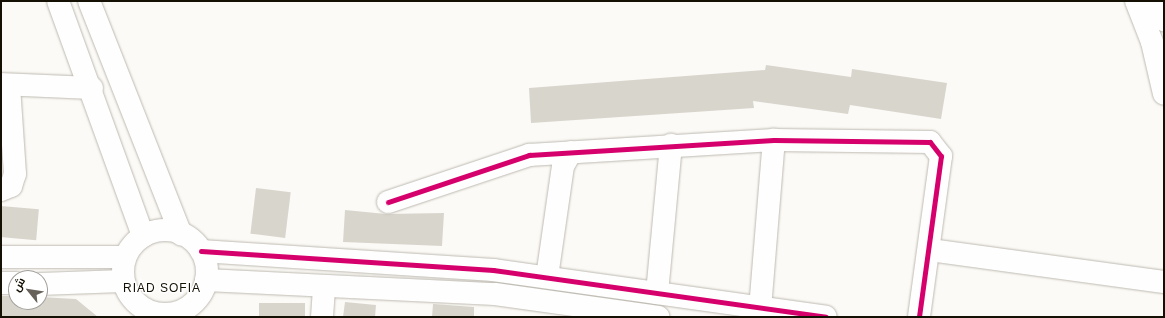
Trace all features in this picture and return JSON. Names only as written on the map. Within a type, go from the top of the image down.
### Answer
[{"type":"street","points":[[58,1],[92,88],[143,236]]},
{"type":"street","points":[[89,1],[181,234],[201,251],[435,264],[547,277],[760,309],[826,317]]},
{"type":"street","points":[[1136,1],[1152,42],[1164,94]]},
{"type":"street","points":[[1156,1],[1164,20]]},
{"type":"street","points":[[1,190],[11,186],[15,174],[5,84],[92,88]]},
{"type":"street","points":[[760,309],[774,140]]},
{"type":"street","points":[[388,202],[529,155],[671,145],[774,140],[936,145],[941,156],[930,250],[919,317]]},
{"type":"street","points":[[657,293],[671,145]]},
{"type":"street","points":[[547,277],[563,166],[572,152]]},
{"type":"street","points":[[181,234],[162,231],[143,236],[126,257],[123,281],[129,296],[141,308],[156,315],[189,312],[200,295],[206,280],[201,251]]},
{"type":"street","points":[[930,250],[1164,282]]},
{"type":"street","points":[[1,257],[126,257]]},
{"type":"street","points":[[206,280],[324,287],[423,290],[542,309],[658,317]]},
{"type":"street","points":[[48,284],[123,281]]},
{"type":"street","points":[[322,317],[324,287]]},
{"type":"building","points":[[766,65],[851,77],[852,69],[947,83],[941,119],[850,105],[848,114],[753,101],[754,108],[531,123],[529,88],[765,70]]},
{"type":"building","points":[[256,188],[291,192],[285,238],[250,234]]},
{"type":"building","points":[[1,206],[39,209],[36,240],[1,237]]},
{"type":"building","points":[[345,210],[386,214],[444,213],[442,246],[343,242]]},
{"type":"building","points":[[1,296],[8,296],[8,310],[48,310],[48,297],[76,299],[98,317],[1,317]]},
{"type":"building","points":[[345,302],[376,305],[375,317],[343,317]]},
{"type":"building","points":[[259,303],[305,303],[305,317],[259,317]]},
{"type":"building","points":[[433,304],[474,307],[474,317],[432,317]]},
{"type":"cycle path","points":[[388,202],[529,155],[774,140],[930,142],[941,156],[919,317]]},
{"type":"cycle path","points":[[201,251],[493,270],[826,317]]},
{"type":"district","name":"RIAD SOFIA","points":[[162,289]]}]
